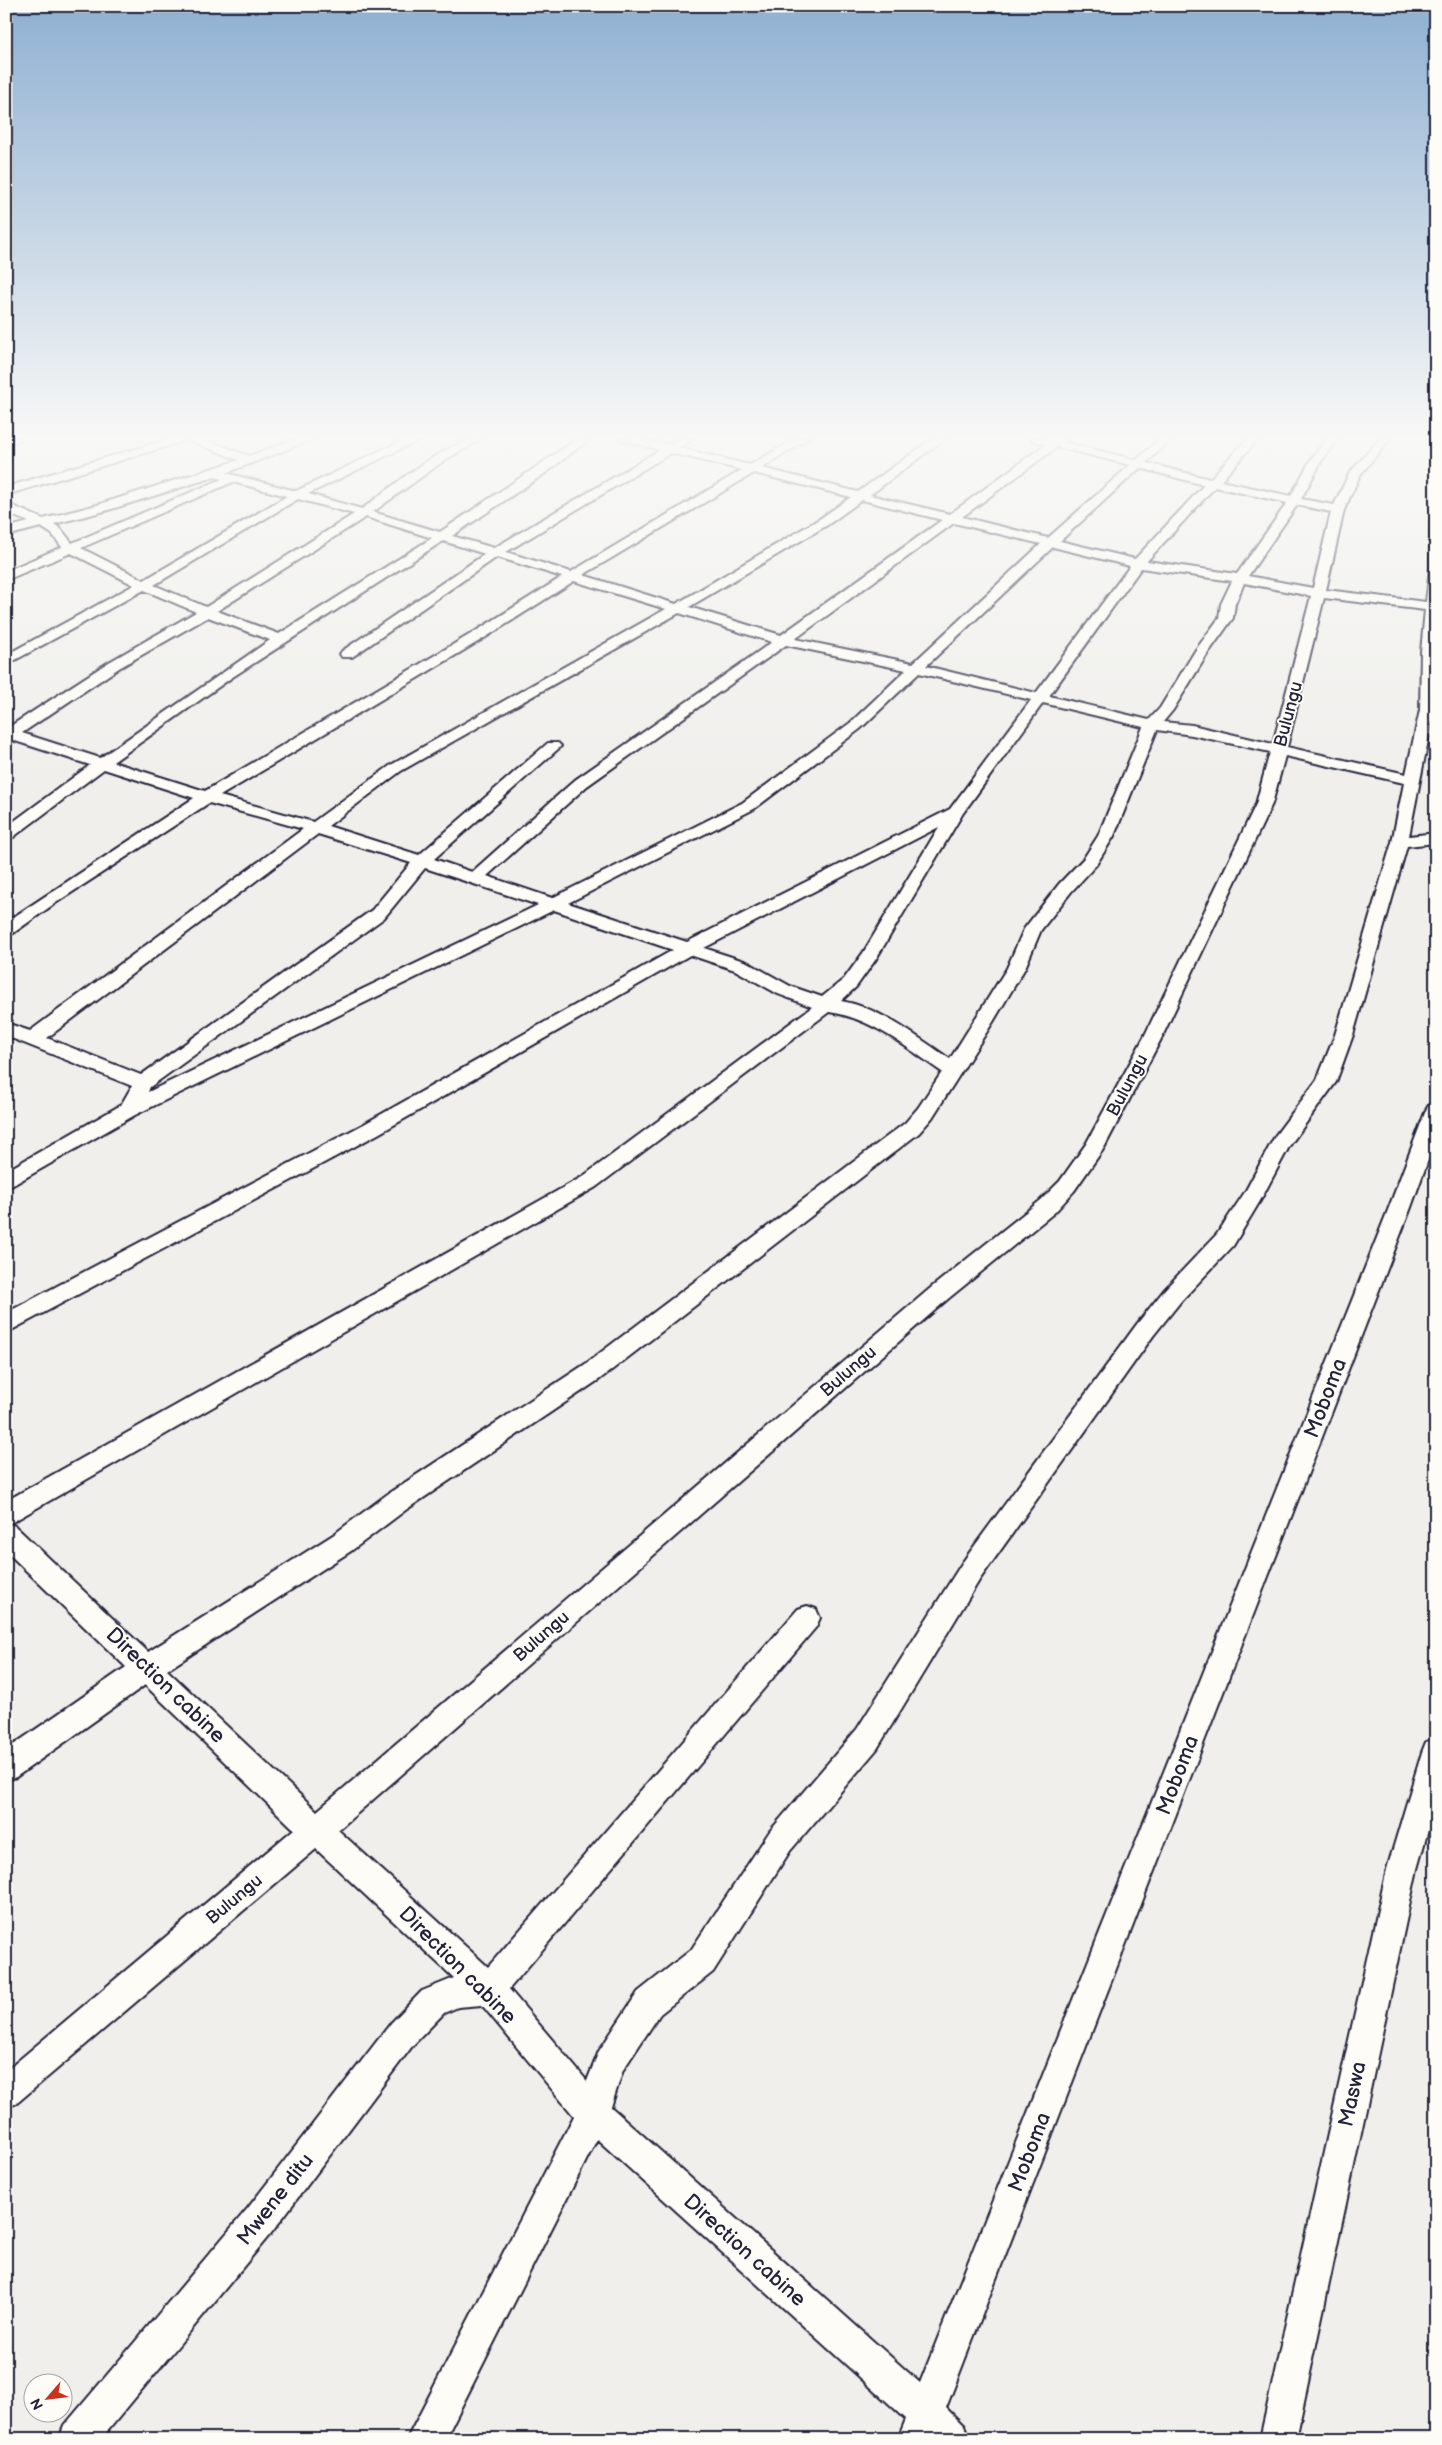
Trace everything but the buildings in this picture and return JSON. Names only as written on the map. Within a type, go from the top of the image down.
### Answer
[{"type":"street","points":[[6,576],[58,552]]},
{"type":"street","points":[[79,552],[205,613],[281,639]]},
{"type":"street","points":[[6,661],[200,552]]},
{"type":"street","points":[[8,735],[114,665],[205,613],[302,552]]},
{"type":"street","points":[[6,835],[102,762],[281,639],[416,552]]},
{"type":"street","points":[[487,552],[680,607],[782,640],[839,654],[917,668],[1152,726],[1192,730],[1413,780]]},
{"type":"street","points":[[347,654],[496,552]]},
{"type":"street","points":[[6,930],[48,900],[207,797],[481,634],[613,552]]},
{"type":"street","points":[[31,1040],[405,762],[680,607],[773,552]]},
{"type":"street","points":[[475,878],[581,783],[832,606],[904,552]]},
{"type":"street","points":[[6,1181],[128,1110],[552,904],[748,806],[855,726],[1040,552]]},
{"type":"street","points":[[1088,552],[1138,564],[1240,578],[1318,593],[1434,607]]},
{"type":"street","points":[[6,1514],[589,1182],[724,1084],[824,1005],[850,983],[870,954],[956,812],[1138,564],[1149,552]]},
{"type":"street","points":[[6,1767],[148,1667],[342,1543],[398,1501],[592,1372],[912,1128],[984,1022],[1016,968],[1033,930],[1065,888],[1090,861],[1106,836],[1152,726],[1166,710],[1202,651],[1218,632],[1226,618],[1228,604],[1240,578],[1258,552]]},
{"type":"street","name":"Bulungu","points":[[6,2092],[316,1830],[940,1292],[1048,1206],[1067,1186],[1094,1148],[1152,1039],[1264,804],[1328,552]]},
{"type":"street","points":[[425,2439],[593,2112],[610,2062],[649,2003],[702,1961],[780,1841],[867,1739],[971,1571],[1145,1330],[1173,1295],[1225,1240],[1253,1196],[1282,1141],[1326,1082],[1344,1035],[1400,842],[1413,780],[1427,710],[1434,607],[1435,552]]},
{"type":"street","points":[[8,735],[102,762],[207,797],[317,828],[422,861],[741,966],[784,990],[824,1005],[851,1010],[887,1026],[953,1070]]},
{"type":"street","points":[[128,1110],[143,1083],[378,914],[422,861],[552,746]]},
{"type":"street","points":[[6,1324],[371,1129],[689,948],[956,812]]},
{"type":"street","points":[[1400,842],[1436,838]]},
{"type":"street","points":[[6,1029],[143,1083]]},
{"type":"street","name":"Moboma","points":[[921,2426],[1399,1210],[1436,1110]]},
{"type":"street","name":"Direction cabine","points":[[6,1534],[148,1667],[316,1830],[489,1989],[593,2112],[921,2426],[951,2439]]},
{"type":"street","points":[[489,1989],[807,1618]]},
{"type":"street","name":"Maswa","points":[[1278,2439],[1402,1869],[1436,1752]]},
{"type":"street","name":"Mwene ditu","points":[[78,2439],[260,2220],[402,2034],[433,2002],[458,1992],[489,1989]]}]
